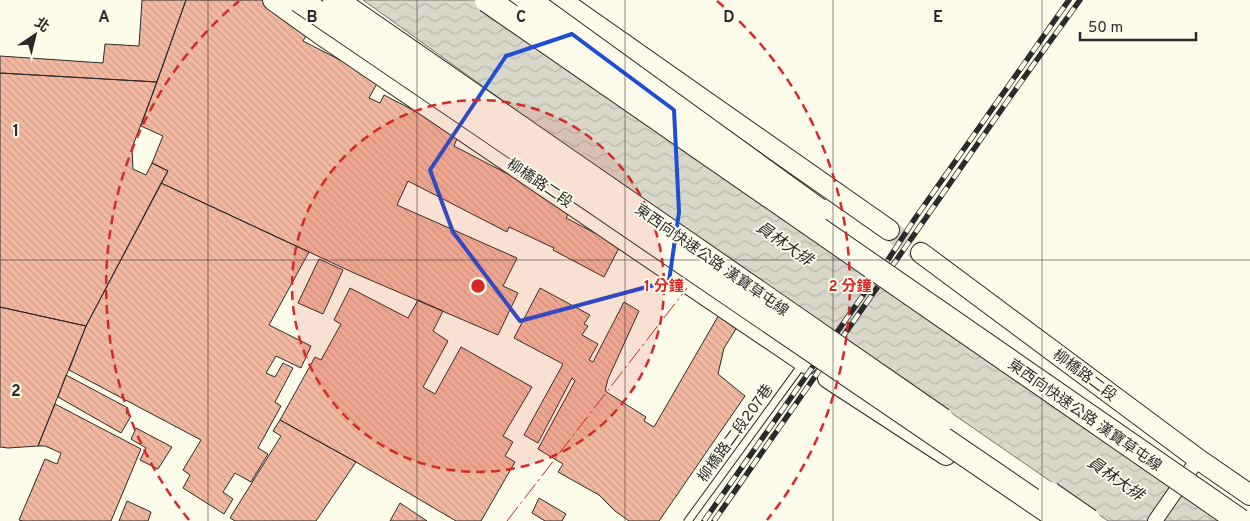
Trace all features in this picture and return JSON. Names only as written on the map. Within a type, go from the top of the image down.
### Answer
[{"type":"highway","points":[[299,0],[1063,521]]},
{"type":"highway","name":"東西向快速公路 漢寶草屯線","points":[[334,0],[1089,521]]},
{"type":"highway","name":"東西向快速公路 漢寶草屯線","points":[[487,0],[1240,521]]},
{"type":"highway","points":[[528,0],[1063,386],[1116,436]]},
{"type":"main road","name":"柳橋路二段","points":[[273,0],[326,38],[806,363]]},
{"type":"main road","points":[[561,0],[889,230]]},
{"type":"main road","name":"柳橋路二段","points":[[922,252],[1250,495]]},
{"type":"main road","points":[[828,378],[1049,521]]},
{"type":"street","points":[[1155,521],[1198,458]]},
{"type":"lane","name":"柳橋路二段207巷","points":[[688,521],[806,363]]},
{"type":"highlighted area","points":[[572,34],[674,110],[679,212],[669,281],[520,321],[453,232],[430,170],[506,56]]},
{"type":"water","name":"員林大排","points":[[363,0],[475,0],[1225,521],[1108,521],[595,167]]},
{"type":"building","points":[[142,0],[186,0],[157,82],[0,73],[0,56],[103,63],[105,44],[139,46]]},
{"type":"building","points":[[186,0],[262,0],[308,32],[303,41],[379,80],[369,98],[380,103],[384,95],[442,125],[458,136],[454,146],[531,186],[570,212],[566,218],[620,246],[604,277],[553,250],[554,248],[509,227],[507,232],[408,181],[397,205],[517,258],[503,286],[518,293],[498,335],[354,273],[161,183],[168,171],[152,163],[163,136],[141,126]]},
{"type":"building","points":[[0,73],[157,82],[132,148],[133,169],[146,175],[152,163],[168,171],[86,326],[0,307]]},
{"type":"building","points":[[161,183],[309,252],[269,325],[311,346],[301,368],[276,356],[266,373],[275,377],[283,363],[293,368],[275,402],[281,406],[258,448],[268,454],[251,482],[235,473],[223,492],[233,499],[224,514],[183,488],[190,475],[183,470],[201,440],[69,370],[86,326]]},
{"type":"building","points":[[319,259],[343,270],[323,314],[298,303]]},
{"type":"building","points":[[350,288],[408,318],[418,300],[443,311],[433,331],[448,341],[423,387],[435,394],[461,347],[532,387],[503,436],[513,442],[505,456],[515,462],[481,521],[456,521],[280,420],[315,357],[321,360],[341,324],[334,320]]},
{"type":"building","points":[[540,288],[590,315],[584,324],[588,326],[582,335],[598,344],[589,360],[593,362],[624,302],[639,311],[608,379],[605,391],[646,417],[644,421],[654,427],[720,313],[738,326],[724,348],[718,374],[745,396],[659,521],[629,521],[615,511],[599,495],[558,472],[563,464],[538,449],[575,381],[572,378],[538,443],[524,435],[563,364],[514,338]]},
{"type":"building","points":[[0,307],[86,326],[38,446],[0,447]]},
{"type":"building","points":[[66,375],[128,408],[126,413],[131,416],[121,433],[58,397]]},
{"type":"building","points":[[55,404],[141,449],[111,521],[19,520],[45,459],[57,464],[61,453],[45,446],[38,446]]},
{"type":"building","points":[[280,420],[356,462],[316,521],[235,521],[230,518],[281,436],[273,431]]},
{"type":"building","points":[[136,428],[172,447],[158,469],[140,460],[146,448],[131,439]]},
{"type":"building","points":[[539,498],[566,514],[562,521],[545,521],[532,513]]},
{"type":"building","points":[[127,501],[151,512],[148,521],[119,521]]},
{"type":"building","points":[[400,503],[427,521],[390,521]]},
{"type":"tunnel","points":[[889,230],[921,253]]},
{"type":"railway","points":[[882,269],[916,217],[1069,0]]},
{"type":"railway","points":[[714,521],[1080,0]]},
{"type":"railway","points":[[704,521],[866,291]]},
{"type":"power","points":[[507,521],[687,288]]}]
